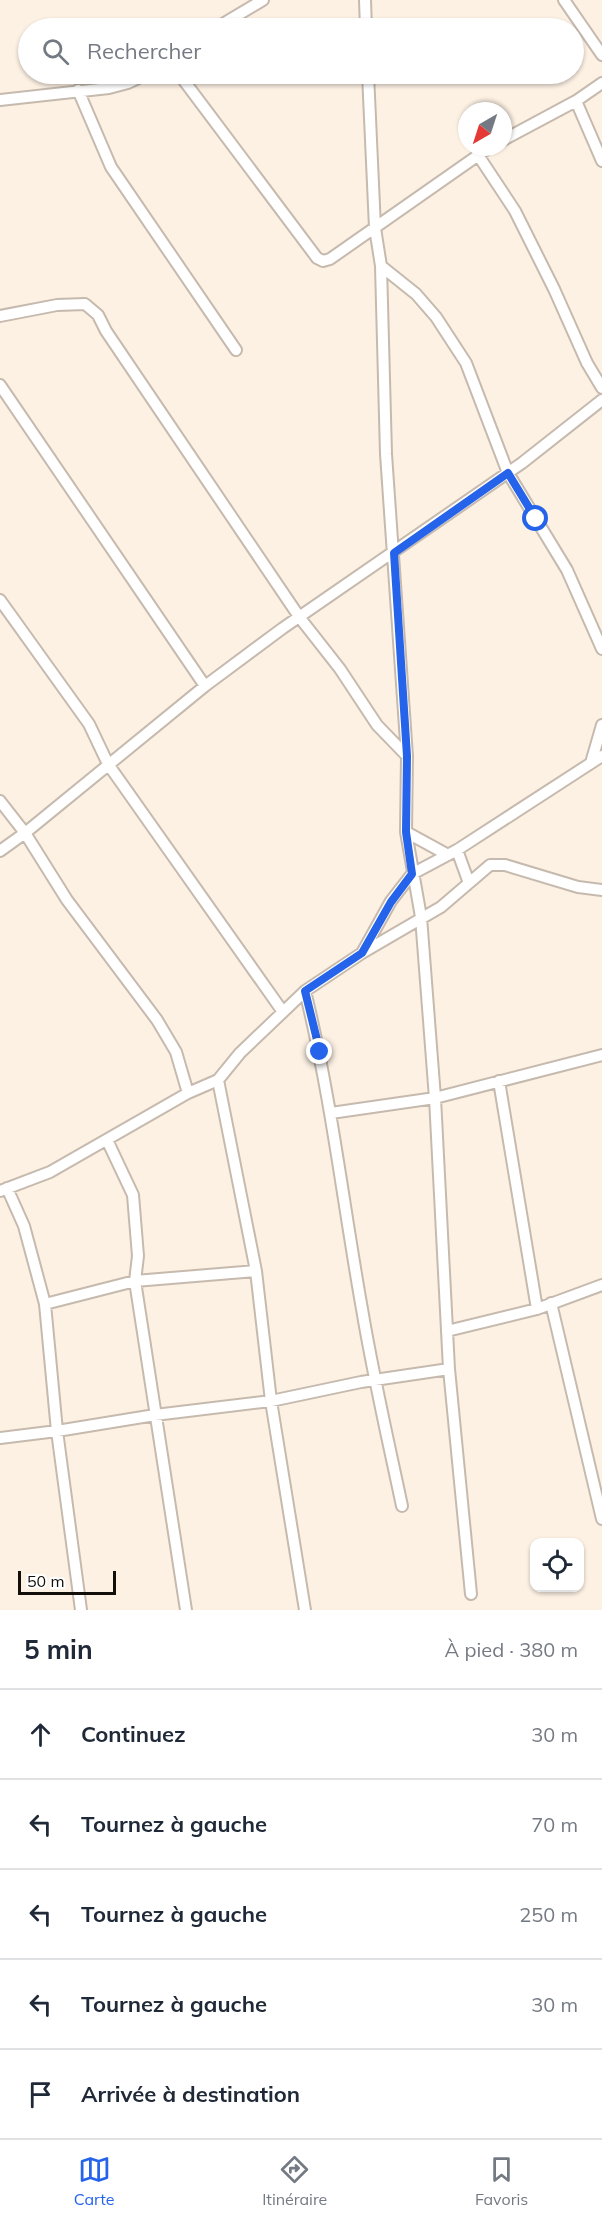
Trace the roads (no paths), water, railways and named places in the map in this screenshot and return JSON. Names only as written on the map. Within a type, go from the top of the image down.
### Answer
[{"type":"street","points":[[228,18],[244,5],[263,0]]},
{"type":"street","points":[[365,0],[366,18]]},
{"type":"street","points":[[564,0],[576,18]]},
{"type":"street","points":[[584,29],[602,55]]},
{"type":"street","points":[[512,135],[576,101],[602,83]]},
{"type":"street","points":[[0,100],[109,88],[124,84]]},
{"type":"street","points":[[186,84],[316,258],[323,261],[330,259],[477,156]]},
{"type":"street","points":[[368,84],[375,228],[381,266],[386,454],[407,756],[406,832],[421,918],[435,1098],[448,1369],[471,1594]]},
{"type":"street","points":[[78,90],[115,173],[236,350]]},
{"type":"street","points":[[576,101],[602,161]]},
{"type":"street","points":[[479,156],[515,211],[554,289],[587,363],[602,388]]},
{"type":"street","points":[[381,266],[416,294],[436,317],[466,363],[508,473],[567,570],[602,649]]},
{"type":"street","points":[[0,316],[57,305],[85,303],[98,315],[300,618],[340,669],[377,725],[407,756]]},
{"type":"street","points":[[0,385],[205,686]]},
{"type":"street","points":[[0,851],[205,686],[283,628],[508,473],[602,400]]},
{"type":"street","points":[[0,600],[89,724],[108,764],[283,1012]]},
{"type":"street","points":[[591,764],[602,725]]},
{"type":"street","points":[[362,953],[387,907],[412,874],[452,852],[602,756]]},
{"type":"street","points":[[0,801],[25,833],[67,900],[157,1020],[176,1052],[188,1093]]},
{"type":"street","points":[[406,832],[452,852],[469,883]]},
{"type":"street","points":[[81,1610],[57,1431],[45,1305],[24,1226],[4,1190],[50,1172],[188,1093],[218,1080],[240,1053],[305,991],[362,953],[441,907],[484,870],[495,864],[578,887],[602,890]]},
{"type":"street","points":[[305,991],[320,1052],[375,1380],[402,1506]]},
{"type":"street","points":[[331,1113],[435,1098],[602,1056]]},
{"type":"street","points":[[218,1080],[256,1271],[271,1401],[305,1610]]},
{"type":"street","points":[[499,1081],[537,1309]]},
{"type":"street","points":[[107,1140],[133,1195],[138,1256],[135,1281],[186,1610]]},
{"type":"street","points":[[45,1305],[135,1281],[256,1271]]},
{"type":"street","points":[[447,1331],[537,1309],[602,1285]]},
{"type":"street","points":[[551,1303],[596,1467],[602,1520]]},
{"type":"street","points":[[0,1438],[155,1415],[271,1401],[375,1380],[448,1369]]}]
